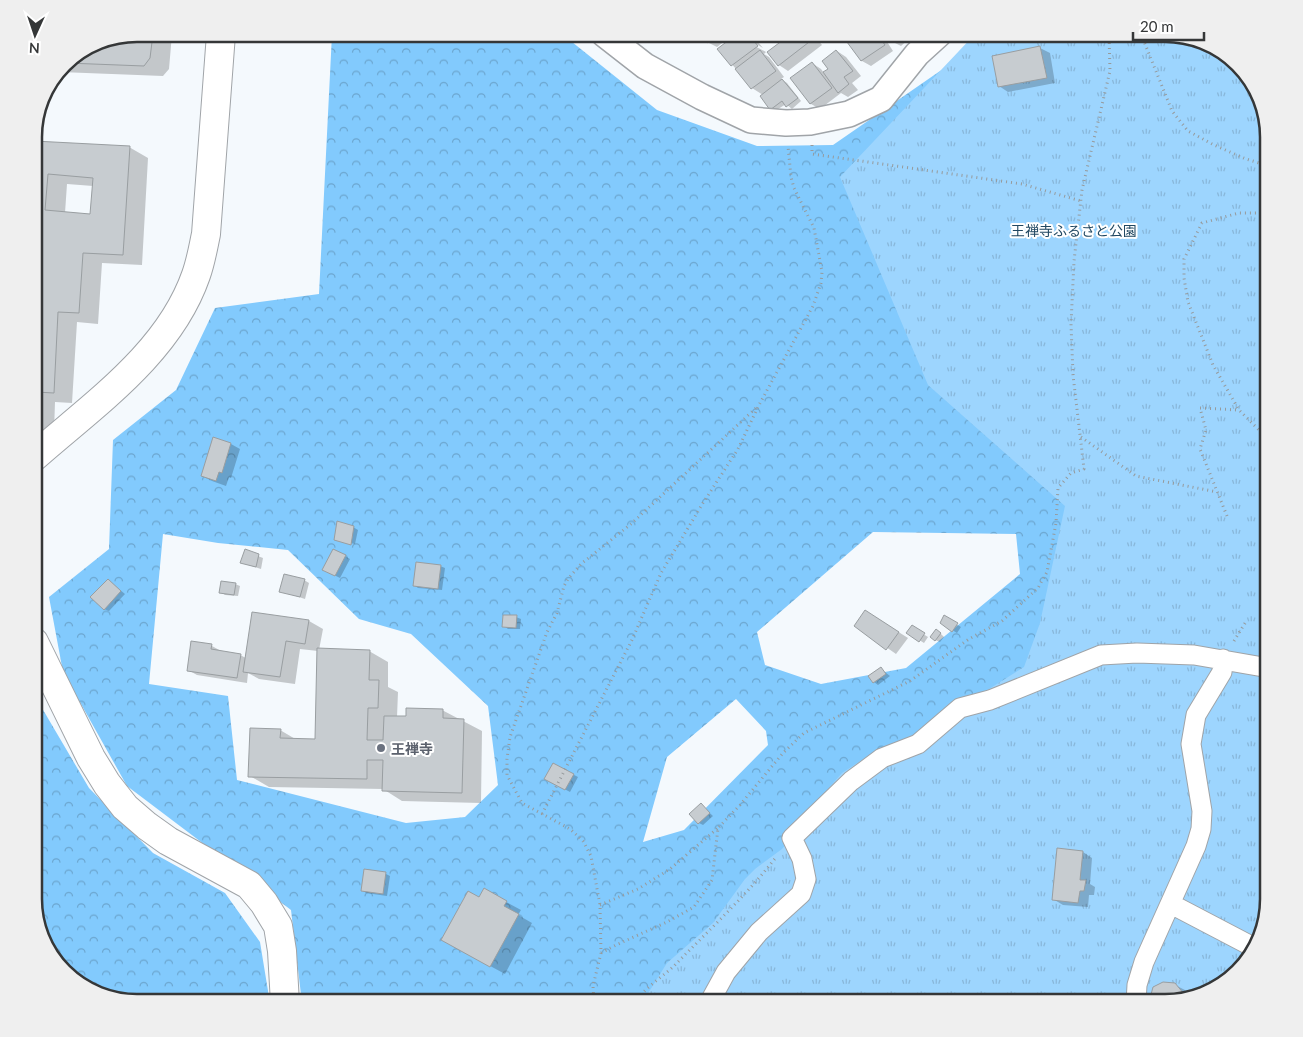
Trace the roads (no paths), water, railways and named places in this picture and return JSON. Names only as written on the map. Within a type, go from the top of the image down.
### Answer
[{"type":"street","points":[[615,43],[645,66],[702,97],[751,120],[798,123],[849,114],[882,99],[917,54],[930,42]]},
{"type":"street","points":[[43,449],[127,375],[152,350],[178,314],[196,276],[206,234],[220,43]]},
{"type":"street","points":[[714,994],[726,972],[759,932],[801,894],[806,879],[802,859],[792,838],[851,780],[882,758],[918,744],[960,708],[990,700],[1100,655],[1137,653],[1194,655],[1260,666]]},
{"type":"street","points":[[1136,994],[1137,985],[1144,962],[1172,904],[1201,829],[1202,811],[1191,744],[1196,715],[1222,672],[1223,659]]},
{"type":"street","points":[[43,660],[91,758],[107,784],[125,807],[146,826],[168,841],[249,885],[264,902],[278,926],[282,951],[284,994]]},
{"type":"street","points":[[1172,904],[1249,944]]},
{"type":"place","name":"王禅寺","points":[[381,748]]},
{"type":"park label","name":"王禅寺ふるさと公園","points":[[1074,230]]}]
